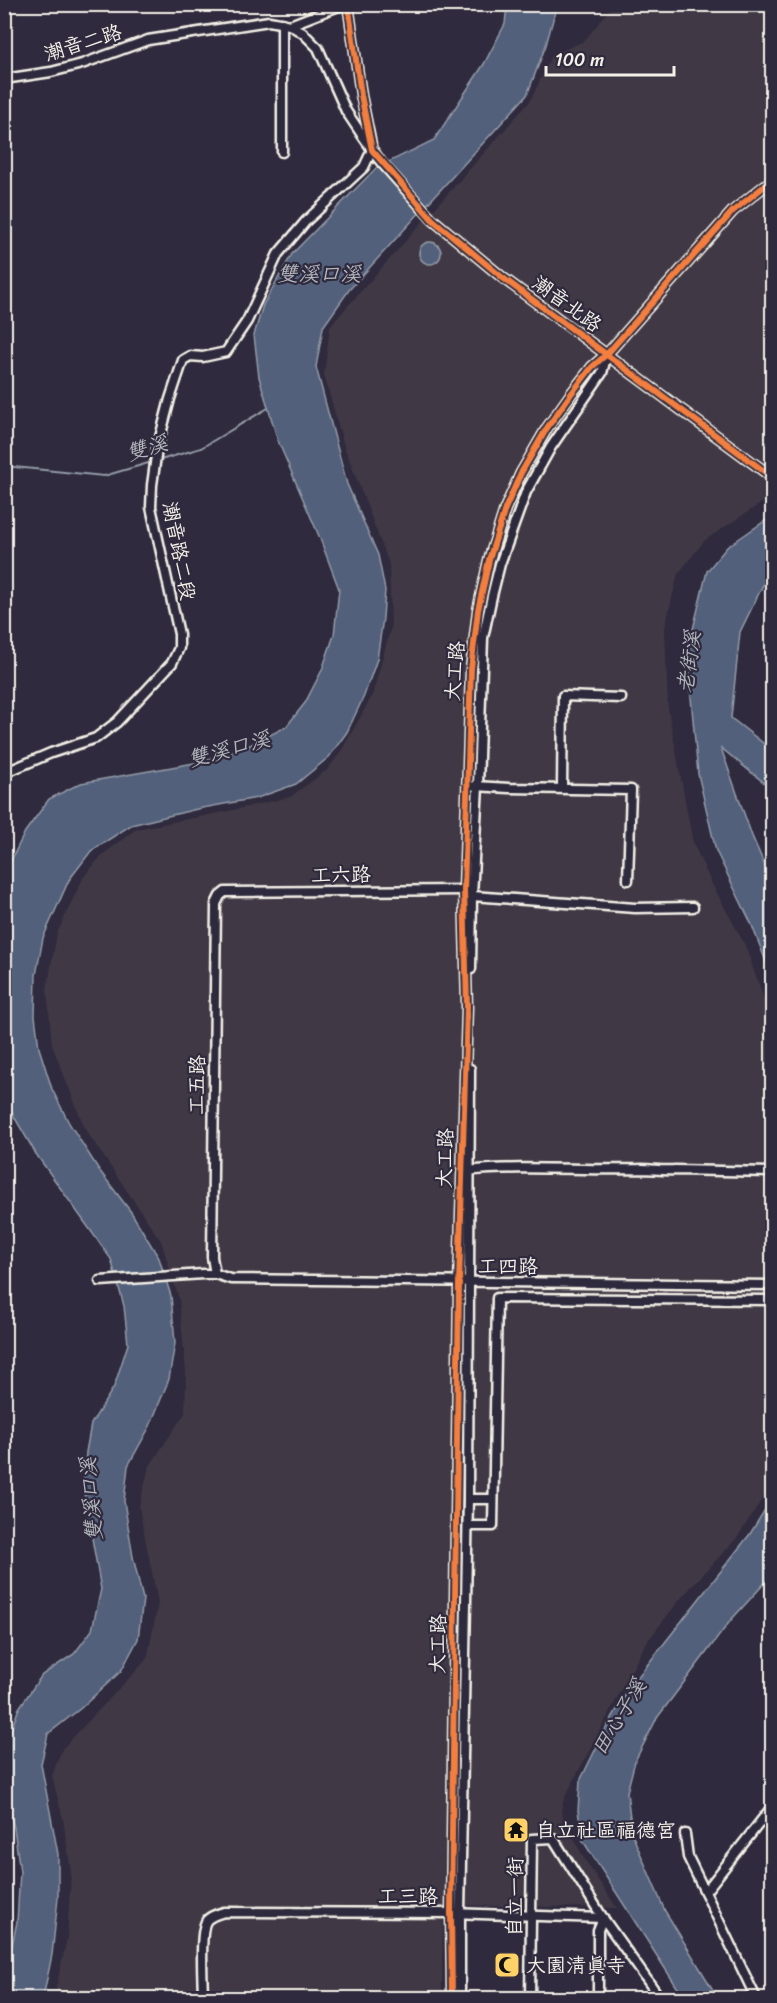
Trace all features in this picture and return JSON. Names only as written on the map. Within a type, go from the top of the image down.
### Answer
[{"type":"street","points":[[286,24],[346,4],[372,150]]},
{"type":"street","name":"潮音二路","points":[[4,79],[51,72],[82,64],[148,40],[269,21],[286,24]]},
{"type":"street","points":[[286,24],[303,33],[318,48],[346,111],[372,150]]},
{"type":"street","points":[[282,152],[286,24]]},
{"type":"street","name":"潮音北路","points":[[372,150],[432,219],[503,278],[772,477]]},
{"type":"street","name":"潮音路二段","points":[[4,773],[51,753],[96,738],[117,722],[172,663],[179,648],[179,634],[151,507],[158,449],[170,399],[183,360],[190,356],[203,357],[226,352],[247,321],[278,254],[306,221],[364,167],[372,150]]},
{"type":"street","points":[[607,354],[733,211],[772,180]]},
{"type":"street","name":"大工路","points":[[460,1998],[456,1913],[467,1007],[464,890],[471,669],[478,609],[505,509],[521,473],[547,428],[592,367],[607,354]]},
{"type":"street","name":"大工路","points":[[465,1171],[472,896],[483,638],[500,564],[526,492],[551,447],[602,373],[607,354]]},
{"type":"street","points":[[562,788],[563,696],[621,698]]},
{"type":"street","points":[[467,786],[631,790],[628,880]]},
{"type":"street","name":"工六路","points":[[220,896],[225,892],[464,890]]},
{"type":"street","name":"工五路","points":[[215,1274],[212,1257],[216,904],[220,896]]},
{"type":"street","points":[[472,896],[635,908],[693,907]]},
{"type":"street","points":[[465,1171],[553,1168],[772,1172]]},
{"type":"street","name":"工四路","points":[[103,1281],[215,1274],[231,1279],[464,1283],[772,1284]]},
{"type":"street","name":"大工路","points":[[453,1998],[468,1526],[464,1283]]},
{"type":"street","points":[[468,1526],[493,1526],[496,1298],[772,1300]]},
{"type":"street","points":[[468,1498],[493,1499]]},
{"type":"street","points":[[705,1892],[772,1807]]},
{"type":"street","points":[[685,1834],[688,1857],[756,1998]]},
{"type":"street","name":"自立一街","points":[[530,1998],[532,1839],[553,1838],[603,1918]]},
{"type":"street","name":"工三路","points":[[202,1998],[202,1931],[206,1921],[213,1915],[224,1912],[456,1913],[603,1918]]},
{"type":"street","points":[[598,1998],[598,1930],[603,1918]]},
{"type":"street","points":[[603,1918],[660,1998]]},
{"type":"shaded area","points":[[613,5],[772,5],[772,496],[705,540],[678,574],[665,627],[668,708],[693,843],[745,945],[772,1019],[772,1484],[737,1538],[682,1597],[646,1643],[564,1799],[561,1812],[583,1857],[617,1908],[443,1905],[442,1998],[56,1998],[56,1988],[67,1938],[71,1873],[63,1819],[52,1776],[62,1749],[147,1659],[158,1603],[139,1507],[149,1467],[185,1413],[186,1373],[179,1299],[161,1241],[85,1129],[52,1045],[47,989],[57,933],[83,878],[101,856],[136,829],[290,797],[327,770],[340,753],[372,696],[391,627],[389,564],[344,446],[324,375],[330,326],[530,101],[552,55],[584,41]]},
{"type":"water","name":"雙溪口溪","points":[[507,5],[557,5],[546,45],[527,95],[349,290],[323,327],[316,367],[347,484],[378,555],[385,590],[377,659],[364,696],[347,732],[329,757],[296,784],[257,798],[197,809],[131,825],[91,851],[69,880],[43,938],[36,975],[35,1016],[39,1048],[52,1089],[69,1123],[99,1170],[131,1212],[159,1258],[171,1296],[175,1343],[169,1379],[150,1426],[128,1466],[124,1501],[133,1557],[143,1599],[138,1639],[121,1671],[81,1708],[48,1734],[41,1764],[58,1854],[58,1898],[52,1955],[43,1998],[6,1998],[8,1964],[17,1922],[20,1872],[14,1828],[5,1792],[5,1746],[19,1708],[42,1675],[74,1654],[92,1630],[101,1589],[83,1487],[86,1452],[91,1424],[114,1387],[128,1344],[124,1306],[111,1259],[36,1154],[9,1108],[5,1096],[5,873],[25,832],[49,799],[81,783],[200,762],[248,746],[286,727],[305,703],[322,670],[334,635],[339,589],[278,441],[259,377],[254,335],[263,305],[292,254],[376,168],[434,140],[484,64],[505,24]]},
{"type":"water","points":[[430,242],[438,245],[441,253],[438,261],[430,264],[422,261],[419,253],[422,245]]},
{"type":"water","name":"老街溪","points":[[772,516],[772,575],[763,585],[740,632],[731,718],[772,750],[772,789],[721,748],[752,836],[772,882],[772,977],[751,923],[716,851],[698,774],[687,654],[707,571],[727,547]]},
{"type":"water","name":"田心子溪","points":[[772,1498],[772,1575],[731,1620],[657,1718],[635,1761],[627,1792],[632,1834],[665,1911],[718,1998],[684,1998],[583,1841],[578,1811],[580,1781],[605,1730],[630,1687],[750,1534]]},
{"type":"waterway","name":"雙溪","points":[[157,461],[201,448],[268,408]]},
{"type":"waterway","name":"雙溪","points":[[4,466],[104,476],[152,462]]},
{"type":"cycle path","points":[[348,4],[361,95],[372,150],[432,219],[503,278],[772,477]]},
{"type":"cycle path","points":[[452,1998],[451,1913],[459,1283],[467,1007],[464,890],[471,669],[478,610],[489,560],[505,509],[521,473],[547,428],[592,367],[607,354],[733,211],[772,180]]},
{"type":"place","name":"自立社區福德宮","points":[[516,1830]]},
{"type":"place","name":"大園清真寺","points":[[507,1965]]}]
